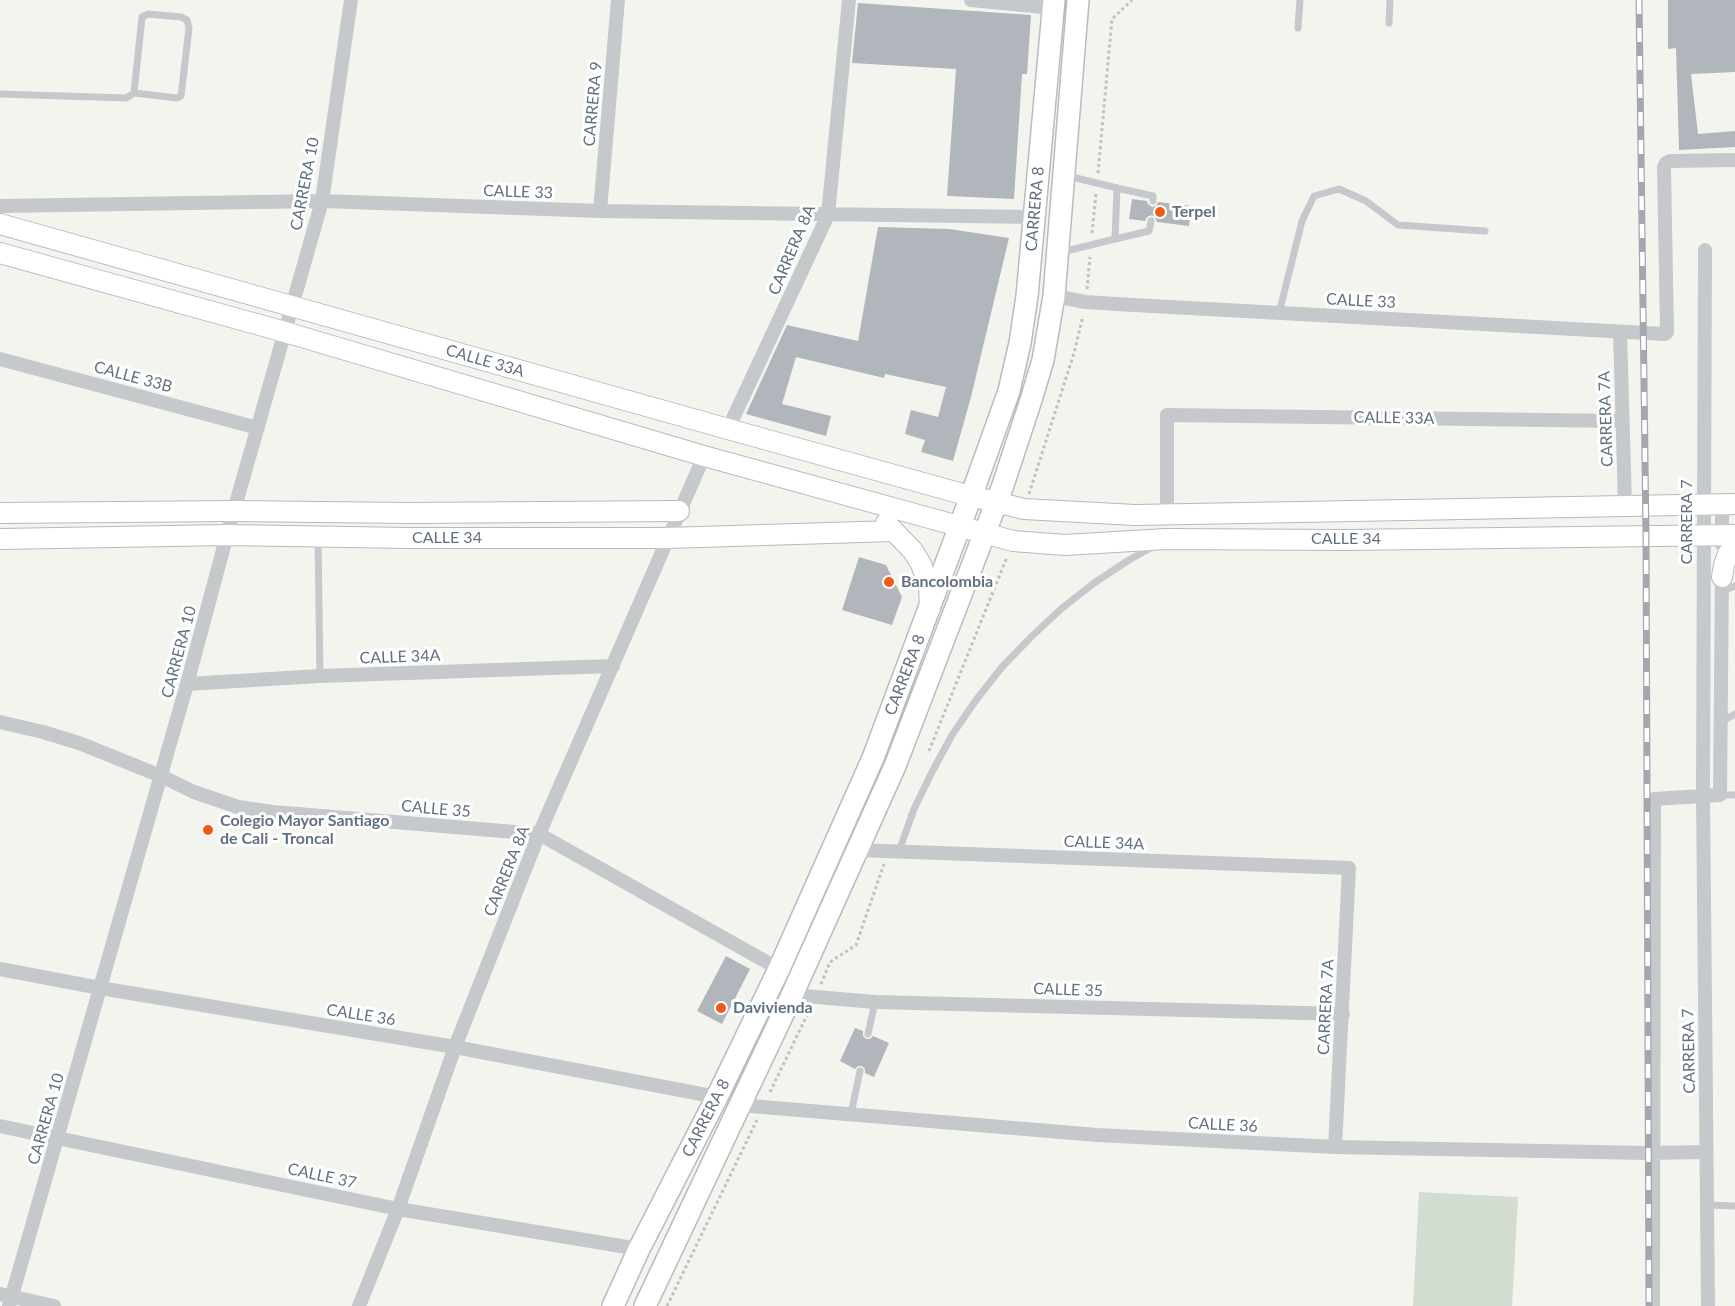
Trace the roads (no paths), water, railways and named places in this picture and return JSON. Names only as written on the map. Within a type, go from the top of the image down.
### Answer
[{"type":"main road","name":"CARRERA 8","points":[[645,1306],[792,995],[895,766],[985,533],[1031,400],[1043,360],[1054,296],[1078,0]]},
{"type":"main road","name":"CARRERA 8","points":[[613,1306],[639,1249],[779,969],[873,758],[1009,391],[1020,343],[1027,296],[1054,4]]},
{"type":"main road","name":"CALLE 33A","points":[[0,224],[971,496]]},
{"type":"main road","name":"CALLE 33A","points":[[0,254],[285,332],[777,477],[851,497],[962,521]]},
{"type":"main road","points":[[777,477],[808,474],[962,521],[982,513],[996,503]]},
{"type":"main road","name":"CALLE 34","points":[[971,496],[1024,509],[1136,515],[1720,504]]},
{"type":"main road","points":[[851,497],[883,520],[913,551],[921,564],[929,587],[930,608]]},
{"type":"main road","name":"CALLE 34","points":[[0,513],[679,511]]},
{"type":"main road","points":[[1346,511],[1346,540]]},
{"type":"main road","points":[[408,513],[408,538]]},
{"type":"main road","name":"CALLE 34","points":[[962,521],[985,533],[1013,541],[1065,545],[1166,539],[1724,537]]},
{"type":"main road","name":"CALLE 34","points":[[0,539],[227,535],[667,538],[894,531]]},
{"type":"main road","points":[[1724,537],[1728,554],[1724,565],[1726,585]]},
{"type":"street","name":"CARRERA 10","points":[[7,1299],[57,1137],[161,776],[322,201],[351,0]]},
{"type":"street","name":"CARRERA 9","points":[[600,211],[618,0]]},
{"type":"street","name":"CARRERA 8A","points":[[728,429],[828,214],[849,0]]},
{"type":"street","points":[[970,0],[1054,4]]},
{"type":"street","name":"CALLE 33","points":[[1054,296],[1086,302],[1116,304],[1667,333],[1664,167],[1670,160],[1735,160]]},
{"type":"street","name":"CALLE 33","points":[[0,206],[322,201],[600,211],[1035,217]]},
{"type":"street","name":"CARRERA 7","points":[[1705,249],[1720,504],[1724,537],[1702,795],[1708,1306]]},
{"type":"street","name":"CARRERA 7A","points":[[1620,332],[1625,505]]},
{"type":"street","name":"CALLE 33B","points":[[0,358],[258,428]]},
{"type":"street","name":"CALLE 33A","points":[[1167,513],[1167,415],[1622,421]]},
{"type":"street","name":"CARRERA 8A","points":[[359,1306],[398,1209],[455,1047],[539,834],[704,456]]},
{"type":"street","points":[[1653,1306],[1654,799],[1720,795],[1726,585]]},
{"type":"street","name":"CALLE 34A","points":[[187,684],[320,676],[613,666]]},
{"type":"street","name":"CALLE 35","points":[[0,722],[79,743],[194,792],[238,807],[539,834],[779,969]]},
{"type":"street","name":"CALLE 34A","points":[[857,850],[1349,868]]},
{"type":"street","name":"CARRERA 7A","points":[[1335,1147],[1349,868]]},
{"type":"street","name":"CALLE 36","points":[[0,969],[100,988],[455,1047],[717,1097]]},
{"type":"street","name":"CALLE 35","points":[[792,995],[875,1002],[1343,1014]]},
{"type":"street","name":"CALLE 36","points":[[739,1105],[1097,1135],[1335,1147],[1706,1152]]},
{"type":"street","name":"CALLE 37","points":[[0,1126],[398,1209],[639,1249]]},
{"type":"street","points":[[7,1299],[54,1306]]},
{"type":"lane","points":[[1298,28],[1300,0]]},
{"type":"lane","points":[[1389,23],[1390,0]]},
{"type":"lane","points":[[0,94],[126,98],[134,93],[177,98],[181,96],[189,28],[187,20],[181,17],[148,14],[142,17],[134,93]]},
{"type":"lane","points":[[1064,175],[1153,196],[1153,201]]},
{"type":"lane","points":[[1115,239],[1117,188]]},
{"type":"lane","points":[[1279,313],[1302,221],[1314,196],[1339,189],[1365,201],[1398,225],[1485,231]]},
{"type":"lane","points":[[1056,253],[1149,231],[1151,221]]},
{"type":"lane","points":[[318,537],[320,676]]},
{"type":"lane","points":[[899,851],[914,809],[952,735],[1002,668],[1061,609],[1103,577],[1166,539]]},
{"type":"lane","points":[[1721,722],[1735,714]]},
{"type":"lane","points":[[1720,795],[1735,795]]},
{"type":"lane","points":[[868,1034],[875,1002]]},
{"type":"lane","points":[[851,1114],[860,1071]]},
{"type":"lane","points":[[1707,1205],[1735,1206]]},
{"type":"railway","points":[[1639,0],[1646,535],[1649,1306]]},
{"type":"place","name":"Terpel","points":[[1160,212]]},
{"type":"place","name":"Bancolombia","points":[[889,582]]},
{"type":"place","name":"Colegio Mayor Santiago de Cali - Troncal","points":[[208,830]]},
{"type":"place","name":"Davivienda","points":[[721,1008]]}]
